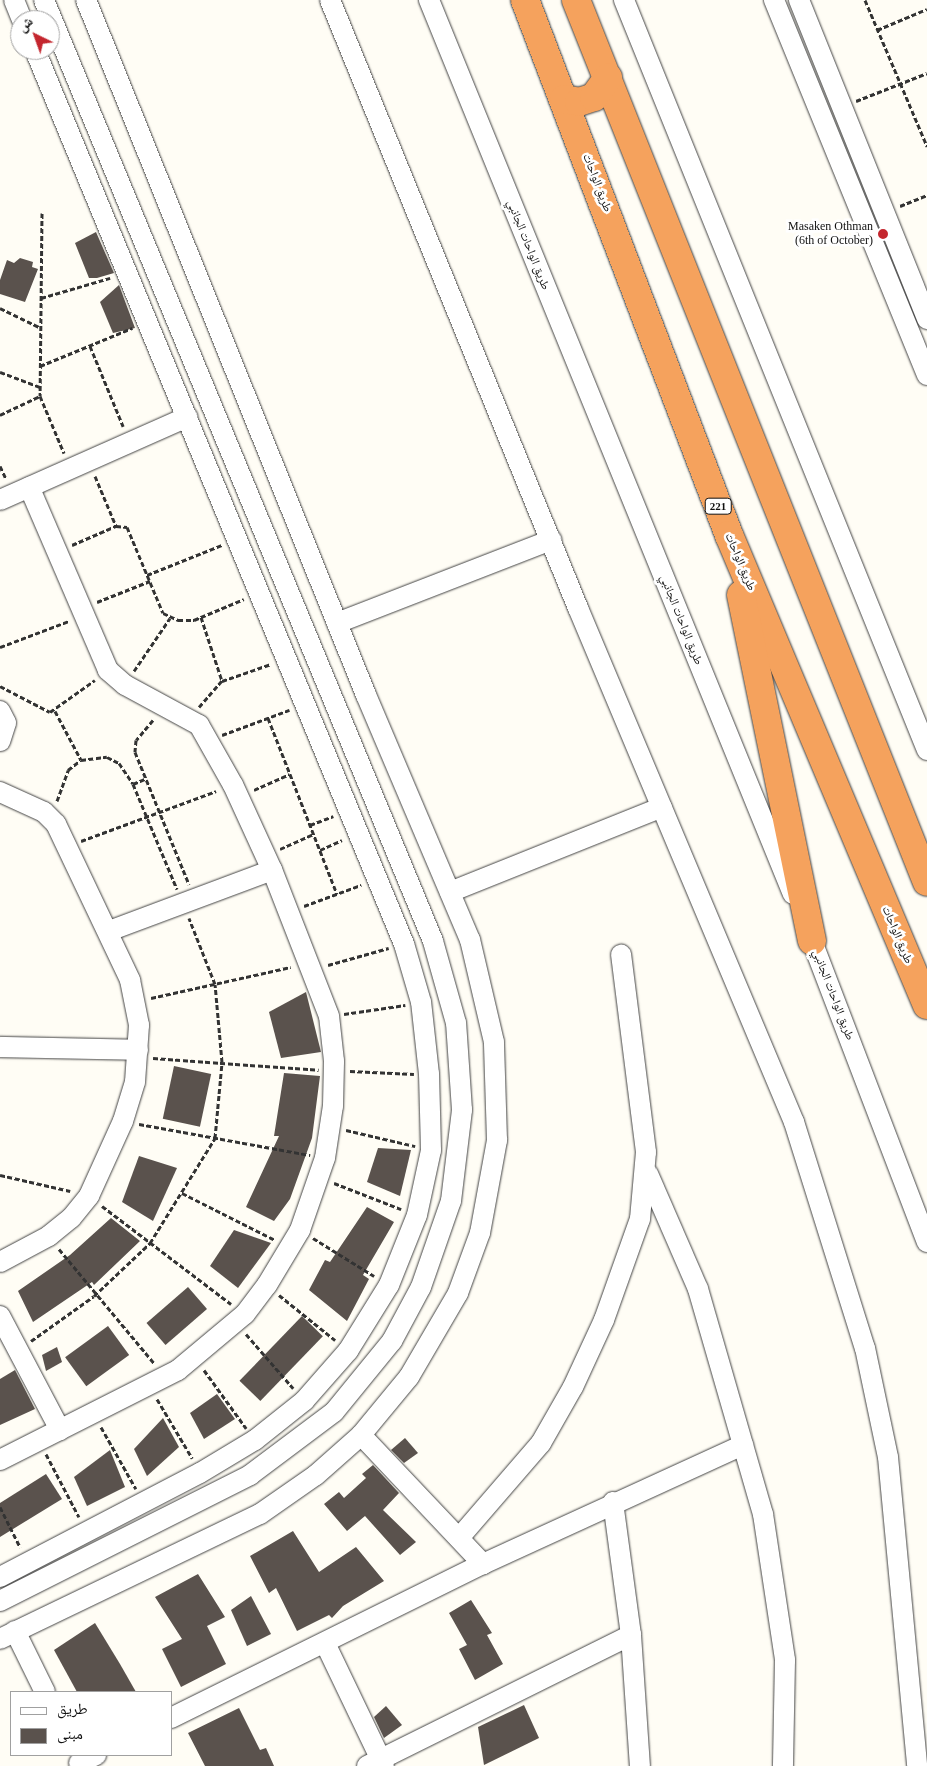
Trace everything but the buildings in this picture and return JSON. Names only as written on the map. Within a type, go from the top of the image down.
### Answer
[{"type":"highway","name":"طريق الواحات","points":[[525,0],[564,98],[729,535],[927,1005]]},
{"type":"highway","points":[[576,0],[927,882]]},
{"type":"highway","points":[[564,98],[579,102],[594,97],[608,78]]},
{"type":"highway","points":[[729,535],[812,941]]},
{"type":"street","points":[[0,1601],[250,1475],[306,1435],[355,1389],[392,1341],[433,1259],[450,1201],[460,1141],[462,1080],[456,1023],[433,941],[44,0]]},
{"type":"street","points":[[44,1691],[8,1635],[260,1514],[316,1475],[361,1435],[409,1377],[444,1322],[470,1263],[493,1171],[498,1108],[494,1042],[480,974],[450,892],[337,623],[86,0]]},
{"type":"street","points":[[330,0],[551,540],[794,1122],[866,1348],[888,1457],[917,1766]]},
{"type":"street","name":"طريق الواحات الجانبي","points":[[429,0],[812,941],[927,1242]]},
{"type":"street","points":[[624,0],[927,750]]},
{"type":"street","points":[[774,0],[927,375]]},
{"type":"street","points":[[799,0],[927,319]]},
{"type":"street","points":[[0,1577],[144,1504],[200,1473],[255,1440],[304,1401],[348,1351],[390,1285],[417,1215],[431,1150],[429,1074],[421,1002],[404,944],[38,60]]},
{"type":"street","points":[[0,500],[187,417]]},
{"type":"street","points":[[0,1460],[157,1381],[195,1357],[240,1318],[267,1285],[290,1248],[300,1230],[320,1178],[330,1127],[334,1071],[329,1016],[312,966],[269,862],[210,740],[189,718],[125,685],[108,670],[29,487]]},
{"type":"street","points":[[337,623],[551,540]]},
{"type":"street","points":[[307,710],[336,707]]},
{"type":"street","points":[[0,711],[6,723],[0,741]]},
{"type":"street","points":[[0,792],[51,817],[68,846],[109,931],[136,1001],[138,1053],[135,1082],[123,1121],[88,1196],[71,1218],[49,1236],[0,1262]]},
{"type":"street","points":[[450,892],[662,807]]},
{"type":"street","points":[[109,931],[189,901],[269,862]]},
{"type":"street","points":[[459,1538],[541,1443],[573,1387],[604,1320],[640,1219],[647,1173],[621,955]]},
{"type":"street","points":[[0,1047],[138,1053]]},
{"type":"street","points":[[647,1173],[698,1289],[763,1514],[784,1660],[783,1766]]},
{"type":"street","points":[[0,1316],[60,1430]]},
{"type":"street","points":[[361,1435],[483,1564]]},
{"type":"street","points":[[172,1718],[483,1564],[613,1502],[743,1445]]},
{"type":"street","points":[[613,1502],[631,1635],[640,1766]]},
{"type":"street","points":[[325,1643],[377,1763],[631,1635]]},
{"type":"path","points":[[864,0],[900,84],[926,138],[927,146]]},
{"type":"path","points":[[877,30],[927,9]]},
{"type":"path","points":[[842,107],[927,73]]},
{"type":"path","points":[[884,212],[927,195]]},
{"type":"path","points":[[42,214],[40,396],[116,526]]},
{"type":"path","points":[[42,298],[126,274]]},
{"type":"path","points":[[0,308],[41,328]]},
{"type":"path","points":[[40,366],[147,322]]},
{"type":"path","points":[[90,346],[130,442]]},
{"type":"path","points":[[0,372],[40,387]]},
{"type":"path","points":[[0,415],[40,396]]},
{"type":"path","points":[[56,552],[116,526],[127,527],[163,613],[170,618],[186,621],[201,617],[259,592]]},
{"type":"path","points":[[147,575],[237,539]]},
{"type":"path","points":[[0,647],[150,581]]},
{"type":"path","points":[[201,617],[222,681]]},
{"type":"path","points":[[125,685],[170,618]]},
{"type":"path","points":[[189,718],[222,681],[286,658]]},
{"type":"path","points":[[0,686],[46,711],[55,711],[108,670]]},
{"type":"path","points":[[18,1350],[94,1296],[150,1242],[215,1138],[222,1062],[215,984],[161,812],[134,747],[165,704]]},
{"type":"path","points":[[210,740],[268,718],[307,710]]},
{"type":"path","points":[[55,711],[81,760]]},
{"type":"path","points":[[268,718],[337,894]]},
{"type":"path","points":[[51,817],[68,770],[81,760],[94,756],[113,760],[133,784],[146,817],[189,901]]},
{"type":"path","points":[[68,846],[161,812],[290,774]]},
{"type":"path","points":[[133,784],[147,778]]},
{"type":"path","points":[[310,825],[348,810]]},
{"type":"path","points":[[269,862],[314,834]]},
{"type":"path","points":[[320,850],[358,834]]},
{"type":"path","points":[[289,911],[377,880]]},
{"type":"path","points":[[136,1001],[312,966],[404,944]]},
{"type":"path","points":[[329,1016],[421,1002]]},
{"type":"path","points":[[138,1053],[334,1071],[429,1074]]},
{"type":"path","points":[[123,1121],[325,1158]]},
{"type":"path","points":[[330,1127],[431,1150]]},
{"type":"path","points":[[0,1175],[88,1196],[150,1242],[240,1318],[304,1401]]},
{"type":"path","points":[[320,1178],[417,1215]]},
{"type":"path","points":[[182,1193],[290,1248]]},
{"type":"path","points":[[300,1230],[390,1285]]},
{"type":"path","points":[[49,1236],[157,1381],[200,1473]]},
{"type":"path","points":[[267,1285],[348,1351]]},
{"type":"path","points":[[195,1357],[255,1440]]},
{"type":"path","points":[[94,1413],[144,1504]]},
{"type":"path","points":[[38,1440],[87,1532]]},
{"type":"path","points":[[0,1507],[28,1563]]},
{"type":"place","name":"Masaken Othman (6th of October)","points":[[883,234]]}]
